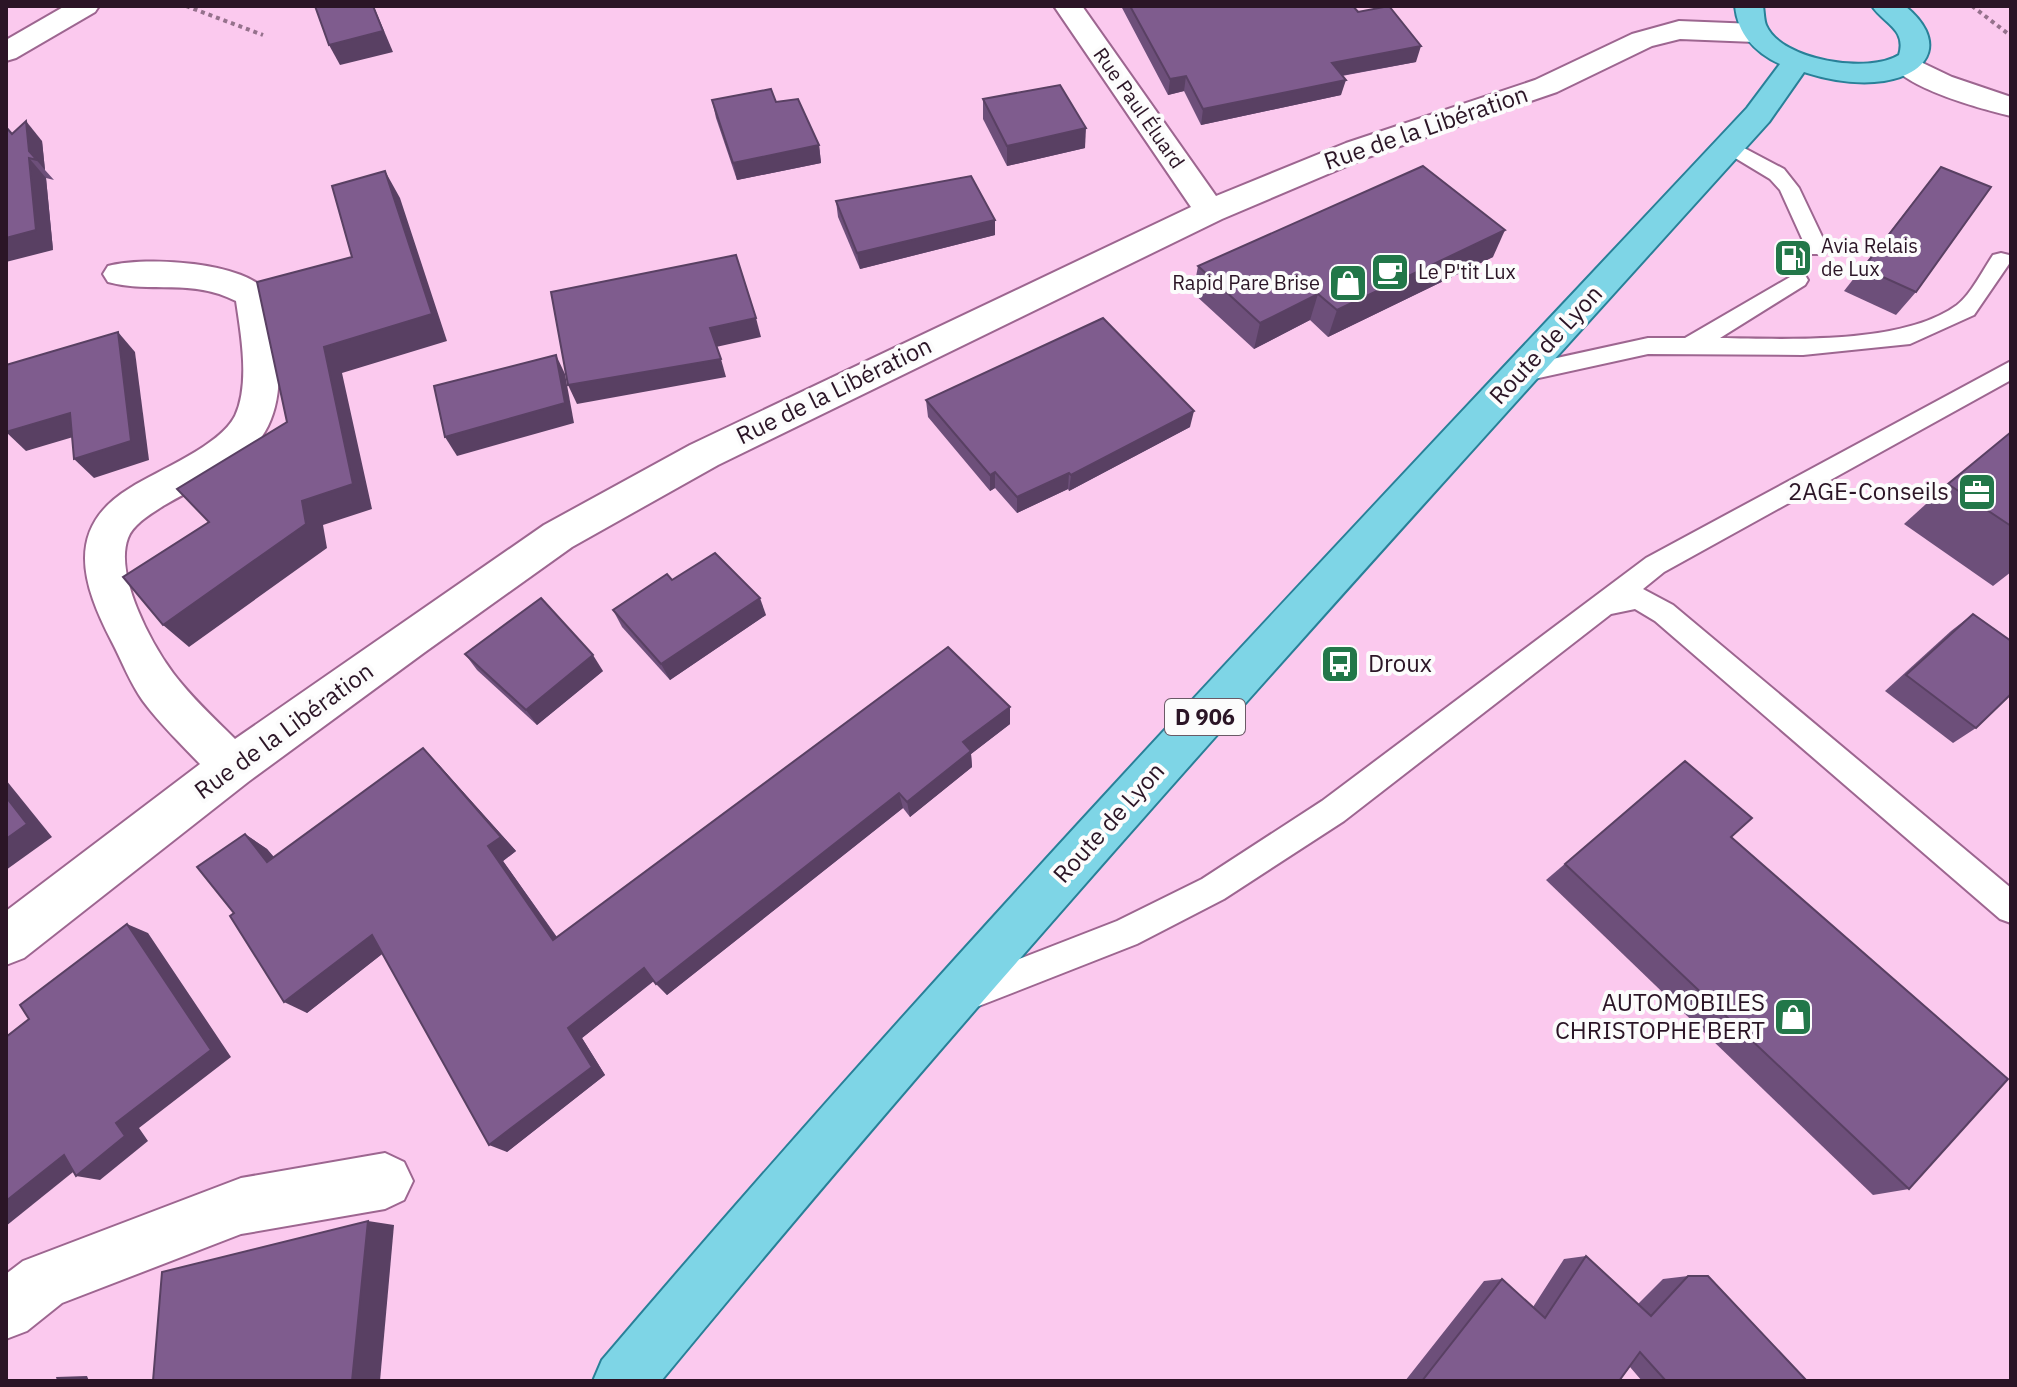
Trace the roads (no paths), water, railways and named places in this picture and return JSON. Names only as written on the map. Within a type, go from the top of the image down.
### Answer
[{"type":"main road","points":[[1752,20],[1773,48],[1797,61],[1828,70],[1859,74],[1886,72],[1906,64],[1916,52],[1917,38],[1908,22],[1886,6]]},
{"type":"main road","name":"Route de Lyon","points":[[623,1381],[947,1003],[1758,115],[1797,61]]},
{"type":"street","name":"Rue Paul Éluard","points":[[1068,6],[1210,211]]},
{"type":"street","points":[[6,52],[79,7]]},
{"type":"street","name":"Rue de la Libération","points":[[6,941],[232,767],[571,529],[704,455],[1210,211],[1357,150],[1546,86],[1642,40],[1679,30],[1752,20]]},
{"type":"street","points":[[1906,64],[1941,83],[2011,107]]},
{"type":"street","points":[[120,274],[190,275],[228,281],[252,295],[259,368],[257,401],[249,427],[219,453],[131,507],[109,532],[103,559],[109,598],[158,686],[232,767]]},
{"type":"street","points":[[6,1310],[43,1281],[241,1206],[385,1181]]},
{"type":"lane","points":[[1729,146],[1777,174],[1789,188],[1817,249]]},
{"type":"lane","points":[[1520,374],[1648,346],[1803,347],[1910,336],[1966,310],[2001,260]]},
{"type":"lane","points":[[1690,347],[1797,280]]},
{"type":"lane","points":[[947,1003],[1126,933],[1213,889],[1333,811],[1655,565],[2011,369]]},
{"type":"lane","points":[[1603,604],[1638,598],[1664,613],[2011,908]]},
{"type":"place","name":"Avia Relais de Lux","points":[[1793,258]]},
{"type":"place","name":"Le P'tit Lux","points":[[1390,272]]},
{"type":"place","name":"Rapid Pare Brise","points":[[1348,283]]},
{"type":"place","name":"2AGE-Conseils","points":[[1977,492]]},
{"type":"place","name":"Droux","points":[[1340,664]]},
{"type":"place","name":"AUTOMOBILES CHRISTOPHE BERT","points":[[1793,1017]]}]
